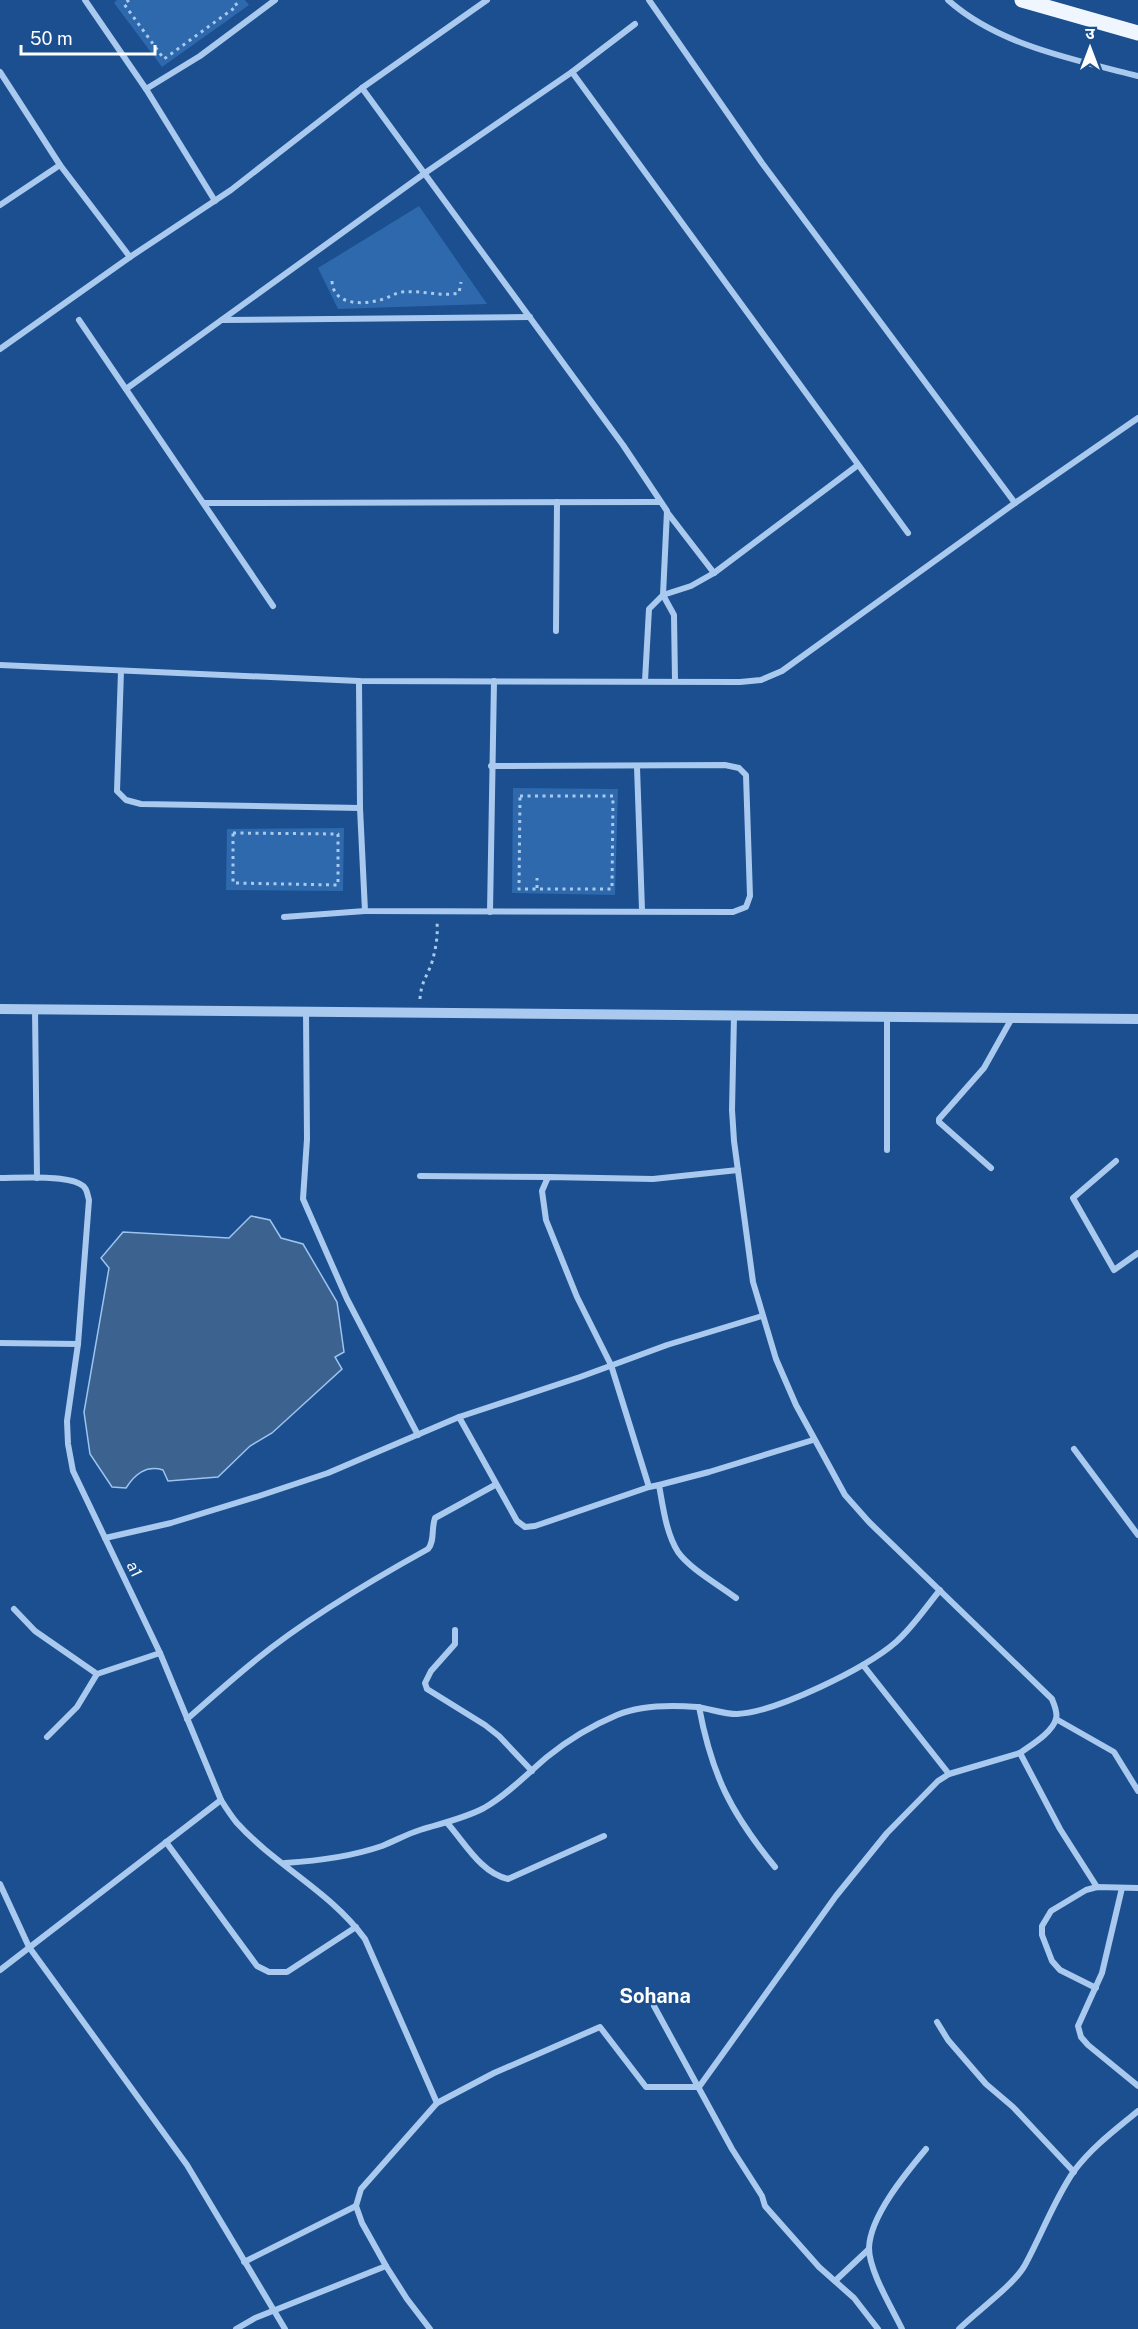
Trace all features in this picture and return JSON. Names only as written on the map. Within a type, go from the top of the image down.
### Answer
[{"type":"main road","points":[[1022,0],[1138,33]]},
{"type":"street","points":[[85,0],[146,89],[215,201]]},
{"type":"street","points":[[260,0],[266,7]]},
{"type":"street","points":[[146,89],[200,56],[275,0]]},
{"type":"street","points":[[0,349],[129,256],[215,201],[362,88],[487,0]]},
{"type":"street","points":[[649,0],[762,164],[1015,503]]},
{"type":"street","points":[[948,0],[960,11],[1045,52],[1138,76]]},
{"type":"street","points":[[126,388],[425,173],[572,72],[635,24]]},
{"type":"street","points":[[0,72],[60,165],[129,256]]},
{"type":"street","points":[[572,72],[908,533]]},
{"type":"street","points":[[362,88],[623,445],[660,502],[714,573]]},
{"type":"street","points":[[0,205],[60,165]]},
{"type":"street","points":[[221,320],[530,317]]},
{"type":"street","points":[[79,320],[273,606]]},
{"type":"street","points":[[0,665],[359,681],[740,682],[761,680],[782,671],[1015,503],[1138,418]]},
{"type":"street","points":[[645,681],[649,609],[663,595],[691,586],[714,573],[858,465]]},
{"type":"street","points":[[556,632],[557,502]]},
{"type":"street","points":[[204,503],[660,502]]},
{"type":"street","points":[[667,511],[663,595],[674,615],[675,681]]},
{"type":"street","points":[[120,671],[117,790],[126,800],[141,804],[360,808]]},
{"type":"street","points":[[359,681],[360,808],[365,911]]},
{"type":"street","points":[[489,912],[494,681]]},
{"type":"street","points":[[284,917],[365,911],[733,912],[746,907],[750,896],[746,775],[739,768],[725,765],[491,766]]},
{"type":"street","points":[[637,767],[642,910]]},
{"type":"street","points":[[0,1009],[1138,1019]]},
{"type":"street","points":[[35,1009],[37,1178]]},
{"type":"street","points":[[306,1012],[307,1139],[303,1199],[347,1299],[418,1436]]},
{"type":"street","points":[[699,2087],[836,1896],[870,1853],[938,1781],[949,1774],[1020,1753],[1050,1728],[1056,1719],[1052,1699],[869,1522],[845,1495],[813,1440],[776,1359],[753,1282],[732,1110],[734,1016]]},
{"type":"street","points":[[886,1017],[887,1150]]},
{"type":"street","points":[[991,1168],[939,1122],[939,1119],[984,1068],[1012,1018]]},
{"type":"street","points":[[1116,1161],[1073,1198],[1114,1270],[1138,1253]]},
{"type":"street","points":[[420,1176],[653,1179],[738,1170]]},
{"type":"street","points":[[548,1177],[542,1191],[546,1220],[580,1305],[610,1365],[649,1487]]},
{"type":"street","name":"a1","points":[[0,1178],[70,1180],[82,1184],[87,1190],[89,1200],[78,1344],[67,1421],[73,1471],[160,1653],[221,1800],[237,1822],[329,1900],[365,1939],[437,2103]]},
{"type":"street","points":[[105,1538],[171,1523],[328,1473],[459,1417],[762,1316]]},
{"type":"street","points":[[0,1343],[78,1344]]},
{"type":"street","points":[[459,1417],[495,1485],[517,1521],[525,1527],[535,1526],[649,1487],[709,1472],[813,1440]]},
{"type":"street","points":[[1074,1449],[1138,1535]]},
{"type":"street","points":[[187,1719],[258,1658],[297,1630],[384,1574],[428,1549],[432,1544],[432,1526],[435,1518],[495,1485]]},
{"type":"street","points":[[659,1485],[666,1521],[677,1550],[685,1561],[736,1598]]},
{"type":"street","points":[[285,1863],[332,1859],[362,1853],[418,1830],[448,1824],[484,1808],[587,1728],[620,1714],[667,1706],[699,1707],[738,1714],[788,1701],[863,1665],[908,1631],[940,1590]]},
{"type":"street","points":[[14,1609],[35,1631],[97,1674]]},
{"type":"street","points":[[455,1630],[455,1644],[431,1671],[425,1683],[427,1689],[492,1730],[532,1771]]},
{"type":"street","points":[[46,1737],[77,1707],[97,1674],[160,1653]]},
{"type":"street","points":[[863,1665],[949,1774]]},
{"type":"street","points":[[699,1707],[705,1739],[720,1785],[745,1827],[775,1867]]},
{"type":"street","points":[[1056,1719],[1114,1752],[1138,1791]]},
{"type":"street","points":[[1020,1753],[1060,1829],[1097,1887]]},
{"type":"street","points":[[1130,1778],[1138,1772]]},
{"type":"street","points":[[0,1970],[221,1800]]},
{"type":"street","points":[[448,1824],[487,1870],[507,1879],[604,1836]]},
{"type":"street","points":[[166,1842],[257,1966],[269,1972],[287,1972],[356,1927]]},
{"type":"street","points":[[0,1884],[29,1947],[187,2165],[285,2329]]},
{"type":"street","points":[[1096,1988],[1060,1970],[1052,1961],[1042,1935],[1042,1926],[1051,1911],[1073,1897],[1097,1887],[1138,1888]]},
{"type":"street","points":[[1122,1888],[1106,1959],[1096,1988],[1078,2026],[1081,2037],[1138,2086]]},
{"type":"street","points":[[654,2006],[732,2149],[762,2196],[765,2206],[819,2267],[854,2298],[878,2329]]},
{"type":"street","points":[[937,2022],[948,2040],[986,2084],[1013,2107],[1074,2172]]},
{"type":"street","points":[[430,2329],[386,2266],[362,2223],[356,2206],[366,2181],[437,2103],[494,2073],[600,2027],[646,2087],[699,2087]]},
{"type":"street","points":[[959,2329],[1011,2282],[1024,2266],[1059,2196],[1074,2172],[1097,2145],[1138,2111]]},
{"type":"street","points":[[902,2329],[879,2280],[869,2249],[873,2230],[880,2214],[926,2149]]},
{"type":"street","points":[[244,2262],[356,2206]]},
{"type":"street","points":[[835,2281],[869,2249]]},
{"type":"street","points":[[236,2329],[386,2266]]},
{"type":"path","points":[[129,0],[124,4],[164,58],[237,6],[234,0]]},
{"type":"path","points":[[332,281],[332,288],[337,296],[345,301],[356,302],[375,301],[400,292],[449,295],[459,293],[461,282]]},
{"type":"path","points":[[520,796],[613,796],[612,889],[537,889],[519,889],[520,796]]},
{"type":"path","points":[[233,833],[338,834],[338,885],[233,883],[233,833]]},
{"type":"path","points":[[537,878],[537,889]]},
{"type":"path","points":[[419,1013],[421,984],[431,963],[438,939],[437,912]]},
{"type":"shaded area","points":[[117,0],[245,0],[249,5],[162,67],[114,3]]},
{"type":"shaded area","points":[[419,206],[487,304],[338,309],[318,268]]},
{"type":"shaded area","points":[[513,788],[618,789],[615,895],[512,893]]},
{"type":"shaded area","points":[[344,828],[343,891],[226,890],[227,829]]},
{"type":"shaded area","points":[[251,1216],[270,1220],[281,1238],[303,1244],[337,1302],[344,1352],[335,1357],[342,1369],[272,1433],[250,1446],[218,1477],[168,1481],[163,1470],[151,1469],[137,1475],[126,1488],[112,1487],[90,1454],[84,1412],[109,1268],[101,1258],[123,1232],[229,1238]]},
{"type":"district","name":"Sohana","points":[[655,1996]]}]
